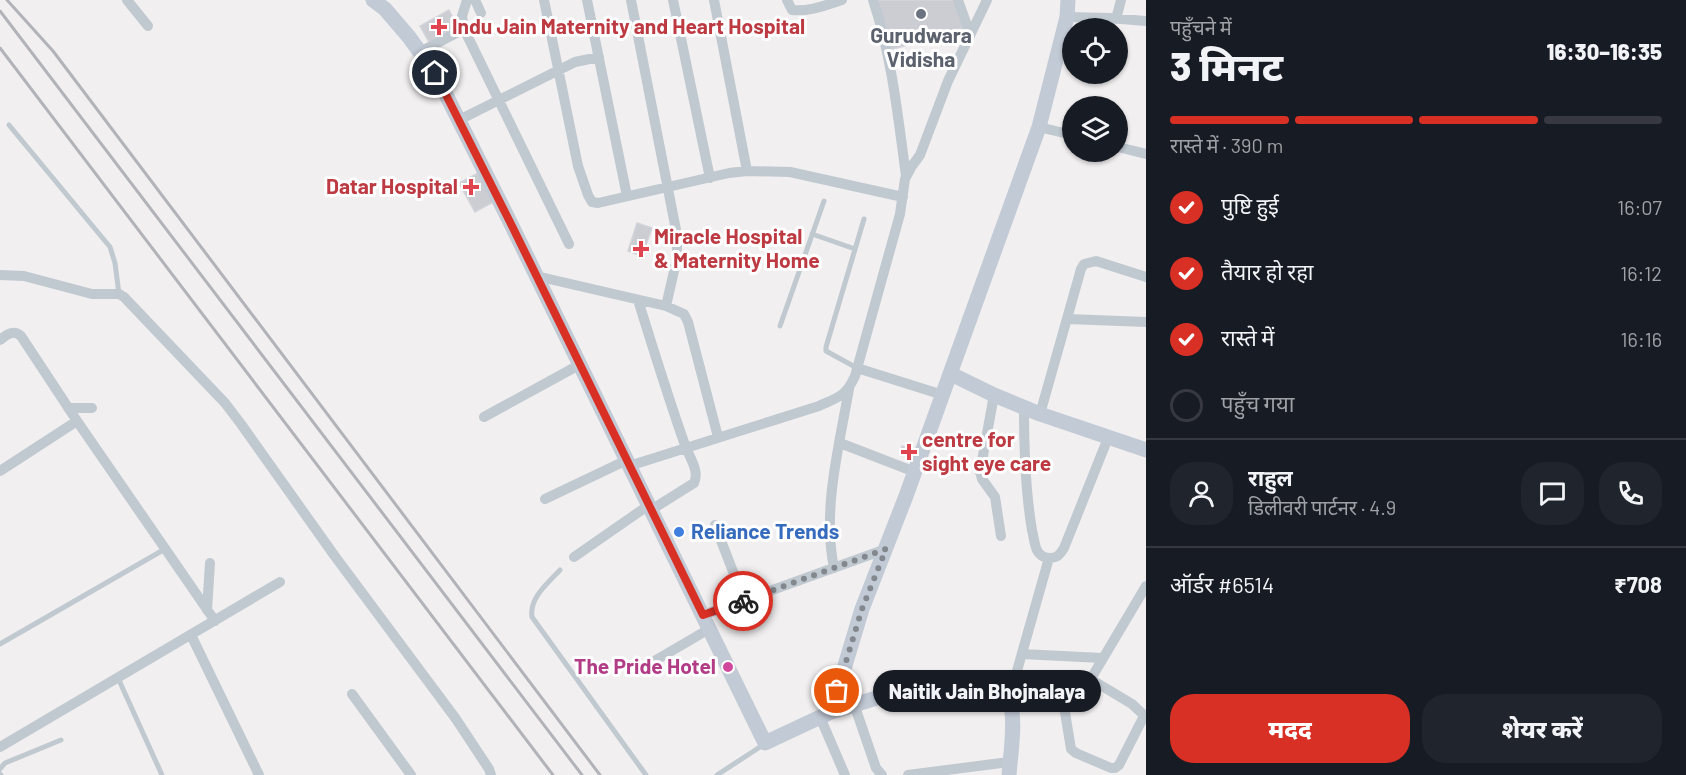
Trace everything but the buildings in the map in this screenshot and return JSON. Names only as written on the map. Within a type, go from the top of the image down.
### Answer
[{"type":"street","points":[[127,0],[148,26]]},
{"type":"street","points":[[373,0],[386,9],[435,73],[765,743],[825,714],[909,688],[990,688],[1010,696],[1074,699],[1092,680],[1102,658],[1146,586]]},
{"type":"street","points":[[467,0],[462,16],[464,29],[569,244]]},
{"type":"street","points":[[475,0],[481,12]]},
{"type":"street","points":[[544,0],[578,166],[592,202],[598,203],[747,171],[790,172],[903,197]]},
{"type":"street","points":[[587,0],[627,196]]},
{"type":"street","points":[[631,0],[676,235],[677,258],[666,306]]},
{"type":"street","points":[[673,0],[710,178]]},
{"type":"street","points":[[714,0],[747,171]]},
{"type":"street","points":[[786,0],[792,10],[834,1]]},
{"type":"street","points":[[873,0],[882,26],[888,55],[907,177]]},
{"type":"street","points":[[958,0],[970,34]]},
{"type":"street","points":[[834,568],[829,540],[834,479],[849,389],[884,274],[907,177],[920,155],[948,81],[987,0]]},
{"type":"street","points":[[845,775],[825,714],[951,374],[1039,127],[1067,17],[1068,0]]},
{"type":"street","points":[[1116,18],[1121,0]]},
{"type":"street","points":[[1067,17],[1092,18]]},
{"type":"street","points":[[1128,20],[1146,21]]},
{"type":"street","points":[[420,52],[464,29]]},
{"type":"street","points":[[459,120],[575,62],[599,57]]},
{"type":"street","points":[[1039,127],[1062,133]]},
{"type":"street","points":[[1128,150],[1146,154]]},
{"type":"street","points":[[1040,414],[1084,264],[1096,261],[1146,274]]},
{"type":"street","points":[[0,275],[24,276],[92,294],[119,294],[124,297],[225,403],[334,555],[456,718],[491,775]]},
{"type":"street","points":[[536,276],[666,306],[684,315],[688,322],[718,437]]},
{"type":"street","points":[[574,557],[650,507],[694,483],[697,478],[638,300]]},
{"type":"street","points":[[1068,319],[1146,322]]},
{"type":"street","points":[[0,340],[12,333],[18,333],[21,336],[215,621]]},
{"type":"street","points":[[484,417],[579,365]]},
{"type":"street","points":[[857,368],[943,395]]},
{"type":"street","points":[[951,374],[1024,408],[1146,450]]},
{"type":"street","points":[[545,499],[628,463],[819,406],[837,398],[849,389]]},
{"type":"street","points":[[994,395],[980,472],[996,497],[1002,536]]},
{"type":"street","points":[[68,408],[92,408]]},
{"type":"street","points":[[1024,408],[1024,459],[1029,511],[1038,552],[1043,556],[1055,558],[1064,548],[1108,438]]},
{"type":"street","points":[[0,471],[77,421]]},
{"type":"street","points":[[840,443],[915,472]]},
{"type":"street","points":[[715,525],[744,600]]},
{"type":"street","points":[[639,670],[706,622],[744,600],[886,549]]},
{"type":"street","points":[[908,775],[1009,769],[1013,711],[1010,696],[1049,558]]},
{"type":"street","points":[[207,610],[210,562]]},
{"type":"street","points":[[0,747],[280,582]]},
{"type":"street","points":[[191,635],[259,775]]},
{"type":"street","points":[[1022,654],[1102,658]]},
{"type":"street","points":[[1063,700],[1071,749],[1115,768],[1119,765],[1145,716],[1132,704],[1092,680]]},
{"type":"street","points":[[352,694],[411,775]]},
{"type":"street","points":[[854,704],[876,768],[882,775]]},
{"type":"lane","points":[[9,125],[114,254],[119,294]]},
{"type":"lane","points":[[780,326],[824,201]]},
{"type":"lane","points":[[857,368],[830,354],[826,351],[826,347],[864,219]]},
{"type":"lane","points":[[812,234],[855,249]]},
{"type":"lane","points":[[0,644],[165,549]]},
{"type":"lane","points":[[560,570],[534,602],[531,608],[532,617],[646,775]]},
{"type":"lane","points":[[118,678],[162,775]]},
{"type":"lane","points":[[0,769],[5,763],[61,740]]},
{"type":"lane","points":[[717,775],[765,743]]},
{"type":"railway","points":[[7,0],[53,51],[600,775]]},
{"type":"railway","points":[[0,11],[582,775]]},
{"type":"railway","points":[[0,48],[553,775]]},
{"type":"way so far","points":[[743,601],[886,549],[862,609],[837,691]]},
{"type":"place","name":"Gurudwara Vidisha","points":[[921,14]]},
{"type":"place","name":"Indu Jain Maternity and Heart Hospital","points":[[439,27]]},
{"type":"place","name":"Datar Hospital","points":[[471,187]]},
{"type":"place","name":"Miracle Hospital & Maternity Home","points":[[641,249]]},
{"type":"place","name":"centre for sight eye care","points":[[909,452]]},
{"type":"place","name":"Reliance Trends","points":[[679,532]]},
{"type":"place","name":"The Pride Hotel","points":[[728,667]]},
{"type":"place","name":"Naitik Jain Bhojnalaya","points":[[837,691]]},
{"type":"route","points":[[435,73],[703,615],[743,601]]}]
